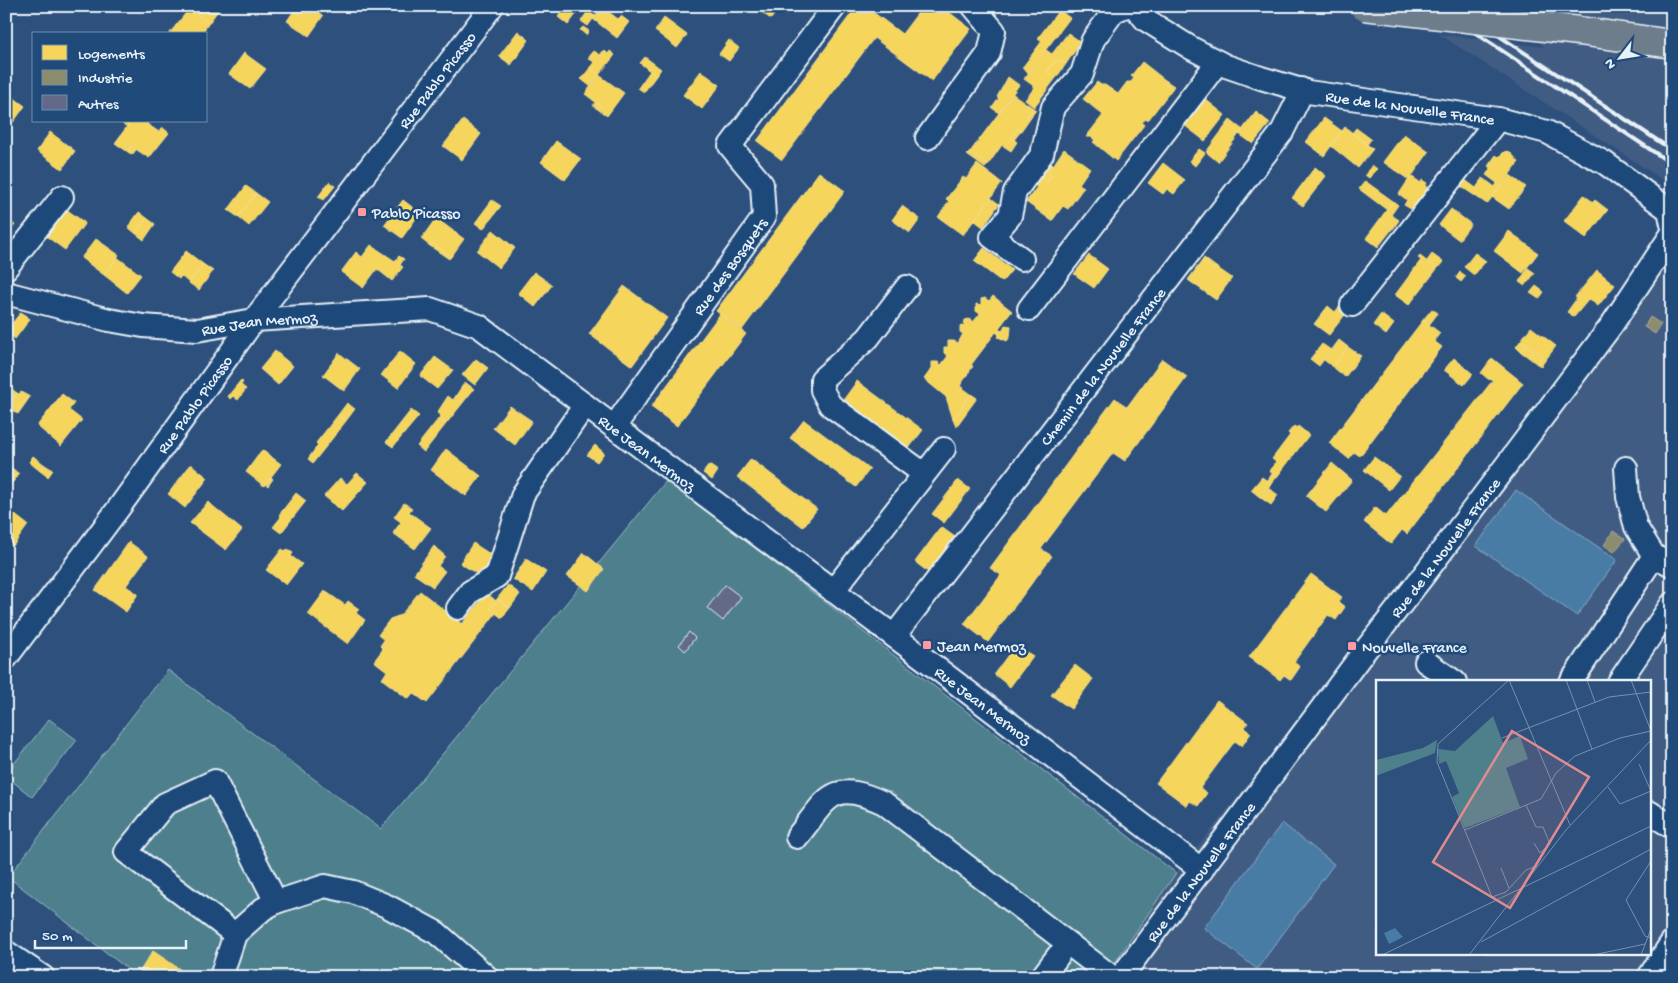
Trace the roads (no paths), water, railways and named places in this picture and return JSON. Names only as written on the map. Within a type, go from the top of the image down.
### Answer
[{"type":"main road","points":[[1364,6],[1579,31],[1672,44]]},
{"type":"street","name":"Rue Pablo Picasso","points":[[6,658],[118,509],[254,320],[492,6]]},
{"type":"street","name":"Rue des Bosquets","points":[[614,427],[764,217],[762,184],[730,146],[835,6]]},
{"type":"street","points":[[927,138],[989,53],[994,31],[973,6]]},
{"type":"street","points":[[1022,259],[992,237],[1010,216],[1016,192],[1042,154],[1053,107],[1082,74],[1093,40],[1114,11],[1126,6]]},
{"type":"street","name":"Rue de la Nouvelle France","points":[[1134,6],[1146,20],[1191,48],[1218,62],[1252,75],[1308,92],[1498,118],[1547,132],[1605,163],[1669,210],[1672,224]]},
{"type":"street","points":[[1029,309],[1218,62]]},
{"type":"street","name":"Chemin de la Nouvelle France","points":[[894,636],[1282,132],[1298,100],[1300,89]]},
{"type":"street","points":[[1352,305],[1498,118]]},
{"type":"street","points":[[6,268],[62,197]]},
{"type":"street","name":"Rue de la Nouvelle France","points":[[1132,972],[1202,870],[1360,657],[1611,326],[1672,234]]},
{"type":"street","points":[[907,286],[868,338],[822,379],[822,390],[830,405],[924,474]]},
{"type":"street","name":"Rue Jean Mermoz","points":[[6,293],[84,315],[143,326],[197,330],[254,320],[430,309],[479,326],[894,636],[1202,870]]},
{"type":"street","points":[[458,608],[470,592],[497,576],[523,494],[585,405]]},
{"type":"street","points":[[833,591],[944,449]]},
{"type":"street","points":[[1573,680],[1663,561],[1636,527],[1628,497],[1626,468]]},
{"type":"street","points":[[1620,680],[1672,604]]},
{"type":"street","points":[[1426,662],[1452,680]]},
{"type":"street","points":[[235,934],[126,852],[165,804],[215,781],[276,902]]},
{"type":"street","points":[[797,837],[827,799],[835,794],[845,791],[863,794],[884,803],[1112,977]]},
{"type":"street","points":[[1650,813],[1672,827]]},
{"type":"street","points":[[221,977],[235,934],[263,909],[276,902],[325,886],[353,892],[387,906],[437,933],[487,977]]},
{"type":"street","points":[[1649,977],[1672,942]]},
{"type":"street","points":[[6,952],[43,977]]},
{"type":"street","points":[[1042,977],[1058,956]]},
{"type":"railway","points":[[1435,6],[1672,164]]},
{"type":"railway","points":[[1454,6],[1672,150]]},
{"type":"place","name":"Pablo Picasso","points":[[362,212]]},
{"type":"place","name":"Jean Mermoz","points":[[927,645]]},
{"type":"place","name":"Nouvelle France","points":[[1352,646]]}]
